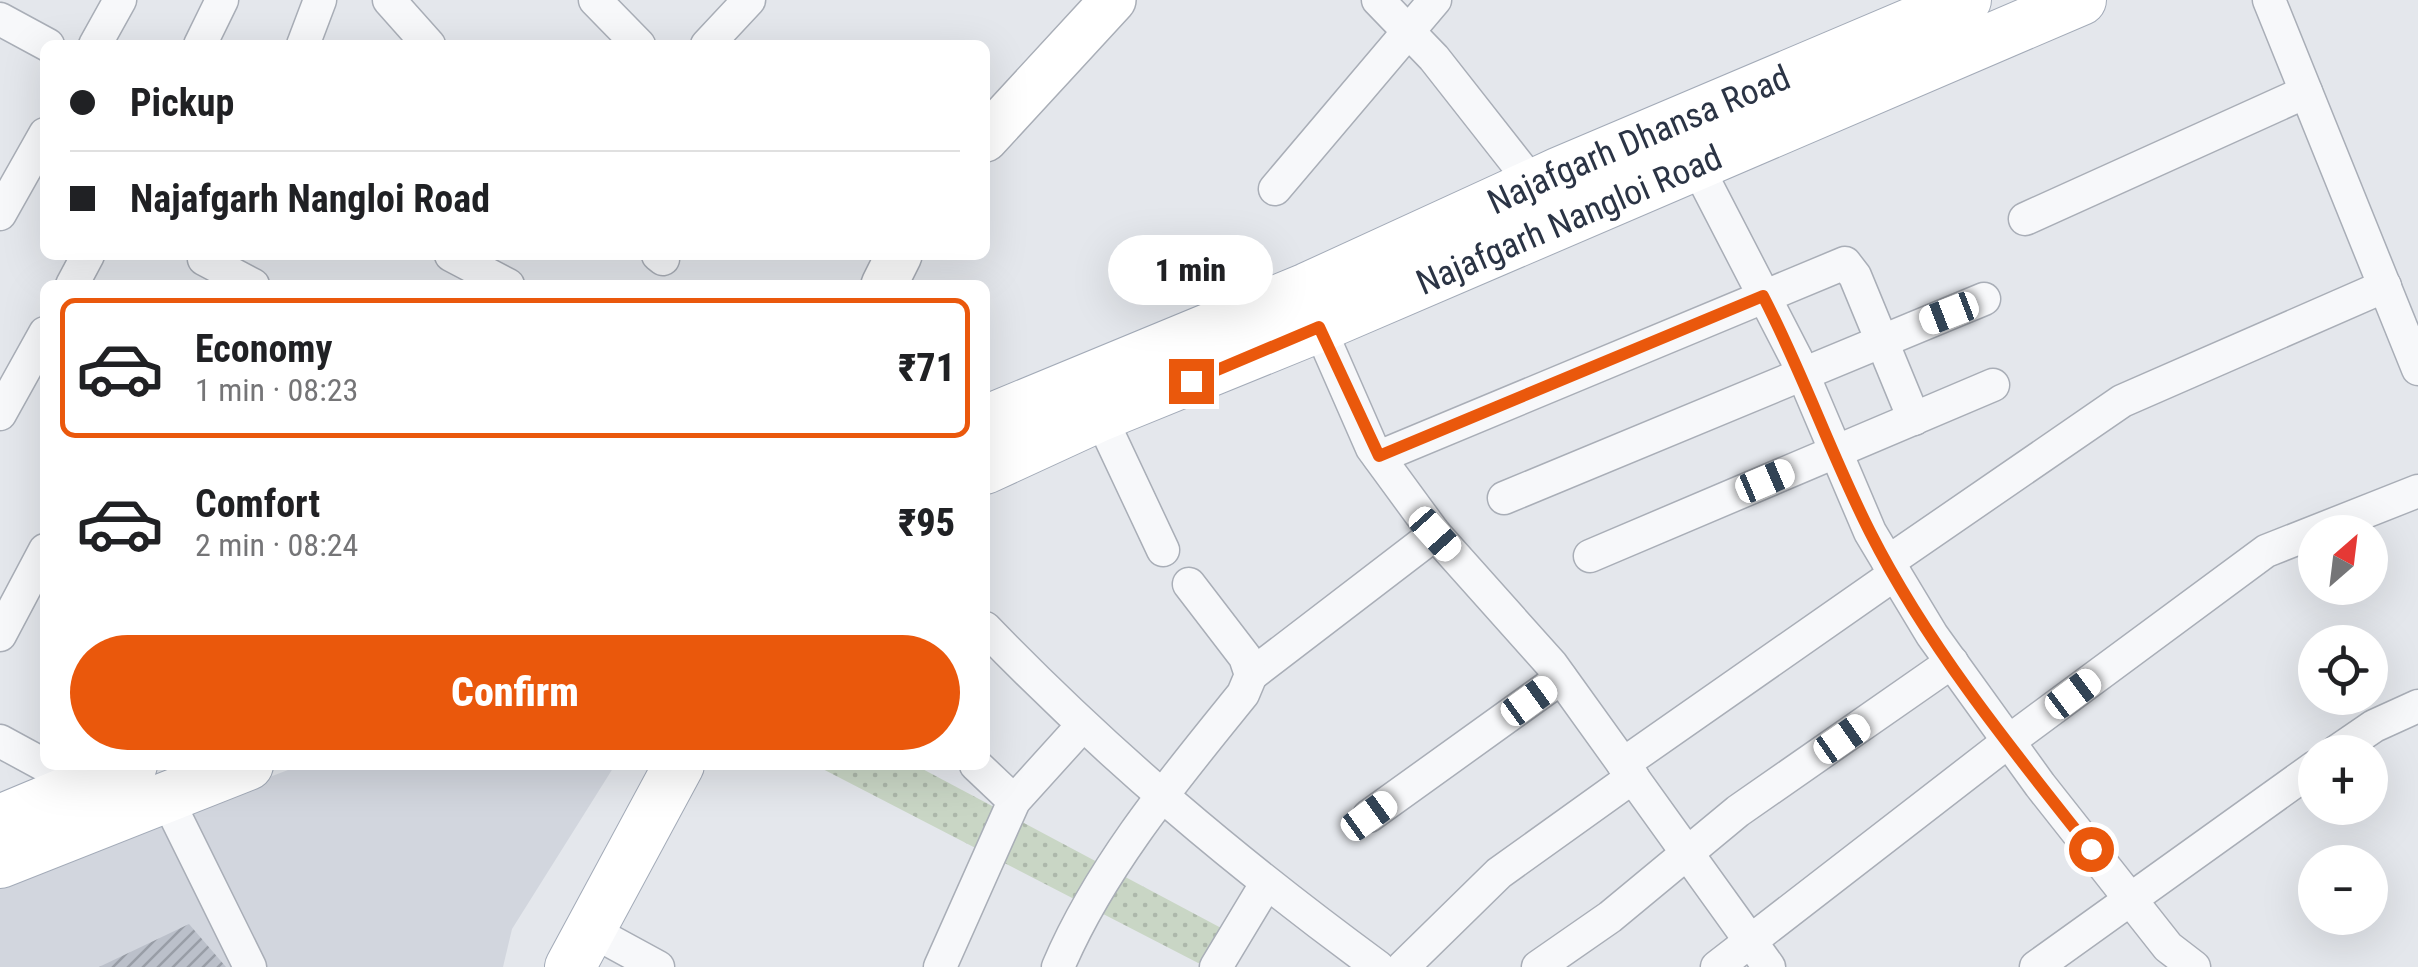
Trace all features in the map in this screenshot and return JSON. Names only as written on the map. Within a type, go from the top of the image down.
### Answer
[{"type":"main road","name":"Najafgarh Dhansa Road","points":[[990,419],[1307,288],[1533,184],[1685,143],[1966,0]]},
{"type":"main road","name":"Najafgarh Nangloi Road","points":[[990,467],[1100,416],[1319,327],[1685,143],[2081,0]]},
{"type":"main road","points":[[0,820],[82,785],[149,781],[217,770]]},
{"type":"main road","points":[[580,949],[677,770]]},
{"type":"main road","points":[[0,863],[149,781]]},
{"type":"street","points":[[98,40],[120,0]]},
{"type":"street","points":[[202,40],[222,0]]},
{"type":"street","points":[[305,40],[320,0]]},
{"type":"street","points":[[389,0],[424,40]]},
{"type":"street","points":[[595,0],[634,40]]},
{"type":"street","points":[[712,40],[749,0]]},
{"type":"street","points":[[990,134],[1113,0]]},
{"type":"street","points":[[1378,0],[1409,30],[1533,184]]},
{"type":"street","points":[[1275,188],[1434,0]]},
{"type":"street","points":[[2269,0],[2418,369]]},
{"type":"street","points":[[0,19],[40,41]]},
{"type":"street","points":[[2024,219],[2306,92]]},
{"type":"street","points":[[0,214],[40,143]]},
{"type":"street","points":[[1685,143],[1802,372],[1870,532],[1891,568],[2009,742],[2168,948],[2194,967]]},
{"type":"street","points":[[460,260],[498,280]]},
{"type":"street","points":[[1379,456],[1845,262],[1855,276],[1914,418]]},
{"type":"street","points":[[200,266],[239,280]]},
{"type":"street","points":[[1403,967],[1500,873],[1628,770],[1891,568],[2122,401],[2384,286]]},
{"type":"street","points":[[1504,498],[1984,299]]},
{"type":"street","points":[[1319,327],[1379,456],[1435,534],[1561,678],[1760,955]]},
{"type":"street","points":[[0,414],[40,342]]},
{"type":"street","points":[[1590,556],[1994,385]]},
{"type":"street","points":[[1100,416],[1163,550]]},
{"type":"street","points":[[1717,967],[1760,955],[2009,742],[2266,552],[2418,491]]},
{"type":"street","points":[[1058,967],[1072,933],[1160,796],[1243,694],[1251,675],[1435,534]]},
{"type":"street","points":[[0,634],[40,559]]},
{"type":"street","points":[[1189,584],[1245,657],[1251,675]]},
{"type":"street","points":[[990,633],[1081,727],[1160,796],[1266,884],[1378,967]]},
{"type":"street","points":[[1538,967],[1610,917],[1738,811],[1952,662]]},
{"type":"street","points":[[1369,816],[1561,678]]},
{"type":"street","points":[[2361,735],[2418,706]]},
{"type":"street","points":[[940,967],[1014,801],[1081,727]]},
{"type":"street","points":[[0,741],[40,762]]},
{"type":"street","points":[[54,770],[82,785]]},
{"type":"street","points":[[981,770],[1014,801]]},
{"type":"street","points":[[2036,967],[2298,779]]},
{"type":"street","points":[[149,781],[250,967]]},
{"type":"street","points":[[1216,967],[1266,884]]},
{"type":"street","points":[[580,949],[658,967]]},
{"type":"shaded area","points":[[288,770],[612,770],[512,929],[503,967],[0,967],[0,880]]},
{"type":"green space","points":[[825,770],[924,770],[1223,929],[1202,965]]},
{"type":"building","points":[[189,924],[226,967],[99,967]]},
{"type":"route","points":[[1191,381],[1319,327],[1379,456],[1763,296],[1802,372],[1870,532],[1932,635],[2091,849]]}]
